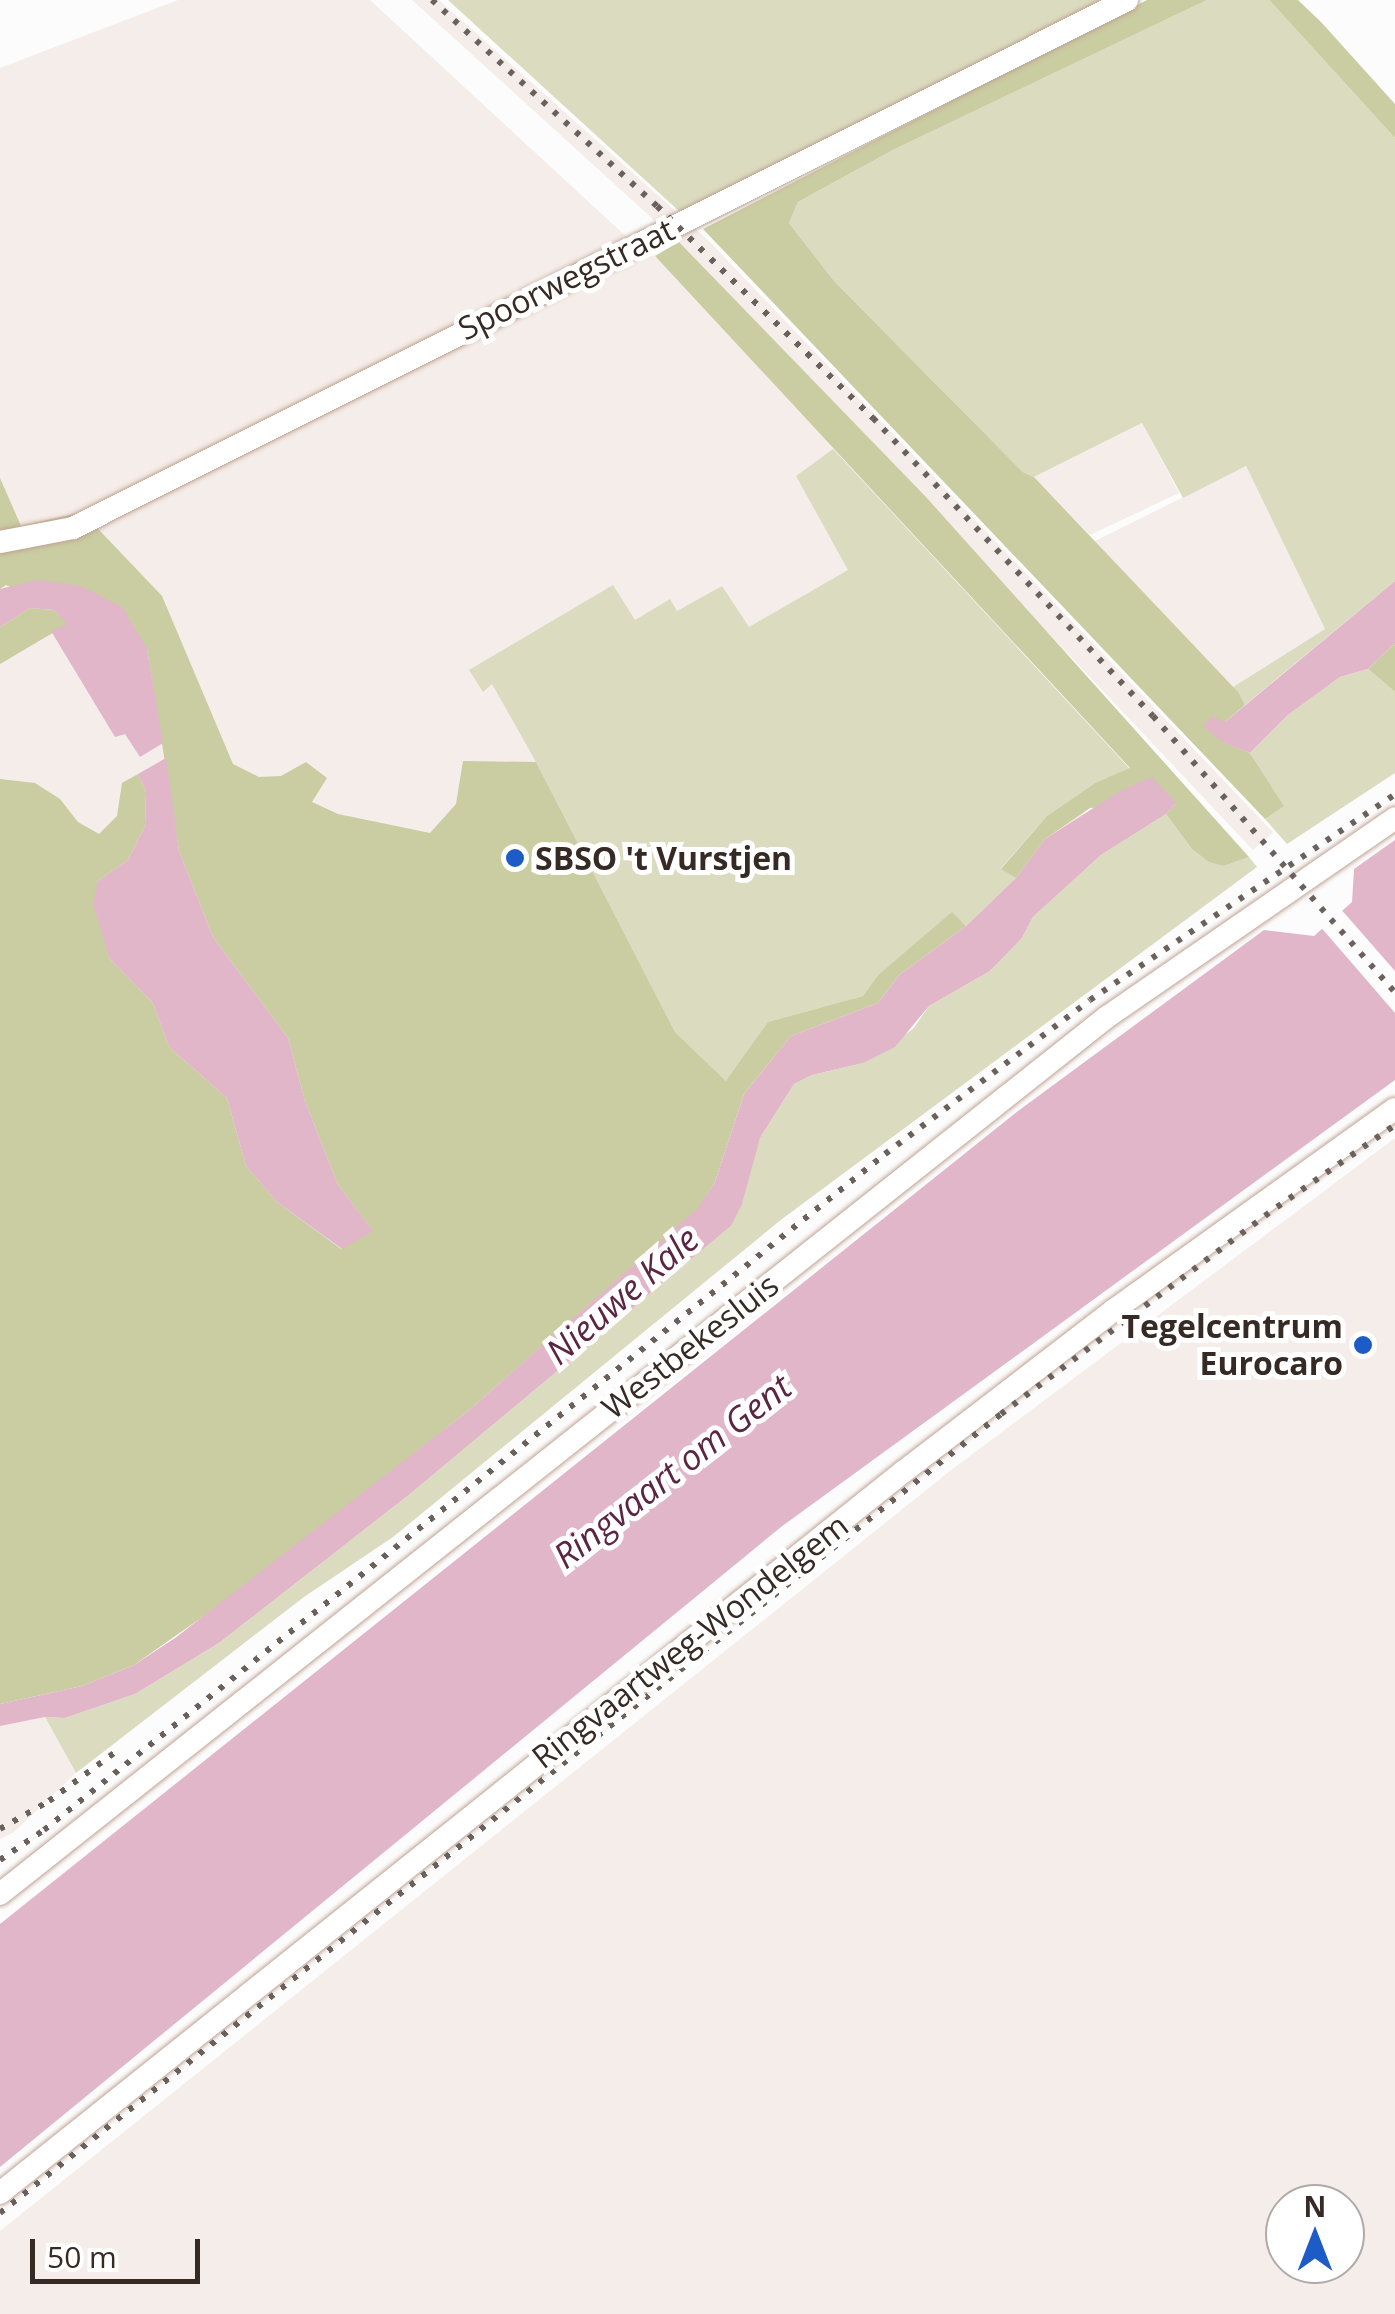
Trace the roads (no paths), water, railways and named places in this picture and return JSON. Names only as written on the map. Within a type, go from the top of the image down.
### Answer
[{"type":"street","name":"Spoorwegstraat","points":[[0,542],[73,528],[1127,0]]},
{"type":"street","name":"Westbekesluis","points":[[0,1894],[1108,1017],[1395,818]]},
{"type":"street","name":"Ringvaartweg-Wondelgem","points":[[0,2193],[918,1461],[1189,1254],[1395,1109]]},
{"type":"water","points":[[38,580],[81,586],[122,607],[147,649],[163,743],[140,757],[125,734],[115,737],[51,631],[67,624],[54,610],[30,608],[0,627],[0,589]]},
{"type":"water","points":[[1395,581],[1395,643],[1368,669],[1340,677],[1288,715],[1250,753],[1222,742],[1203,726],[1212,716],[1225,722]]},
{"type":"water","points":[[166,758],[179,851],[213,937],[288,1038],[305,1101],[338,1185],[373,1231],[342,1249],[277,1202],[246,1166],[227,1098],[169,1047],[153,1003],[110,959],[93,904],[98,881],[128,860],[145,826],[146,792],[138,774]]},
{"type":"water","name":"Nieuwe Kale","points":[[1152,777],[1176,803],[1166,814],[1101,855],[1033,917],[1022,938],[990,971],[929,1006],[895,1047],[863,1063],[812,1075],[794,1084],[760,1138],[742,1204],[731,1226],[410,1494],[219,1643],[135,1694],[65,1718],[45,1717],[0,1726],[0,1704],[82,1686],[134,1665],[175,1638],[468,1411],[697,1209],[715,1182],[744,1094],[791,1036],[878,1003],[899,975],[966,926],[1016,878],[1045,839],[1120,791]]},
{"type":"water","name":"Ringvaart om Gent","points":[[1395,840],[1395,1080],[781,1527],[0,2167],[0,1924],[1018,1111],[1264,930],[1314,936],[1352,902],[1354,869]]},
{"type":"railway","points":[[432,0],[657,206],[873,418],[1153,716],[1395,992]]},
{"type":"railway","points":[[0,1860],[44,1830],[885,1154],[1090,1000],[1395,794]]},
{"type":"railway","points":[[0,2213],[1001,1414],[1277,1207],[1395,1125]]},
{"type":"railway","points":[[0,1829],[49,1801],[114,1753]]},
{"type":"place","name":"SBSO 't Vurstjen","points":[[515,858]]},
{"type":"place","name":"Tegelcentrum Eurocaro","points":[[1363,1345]]}]
